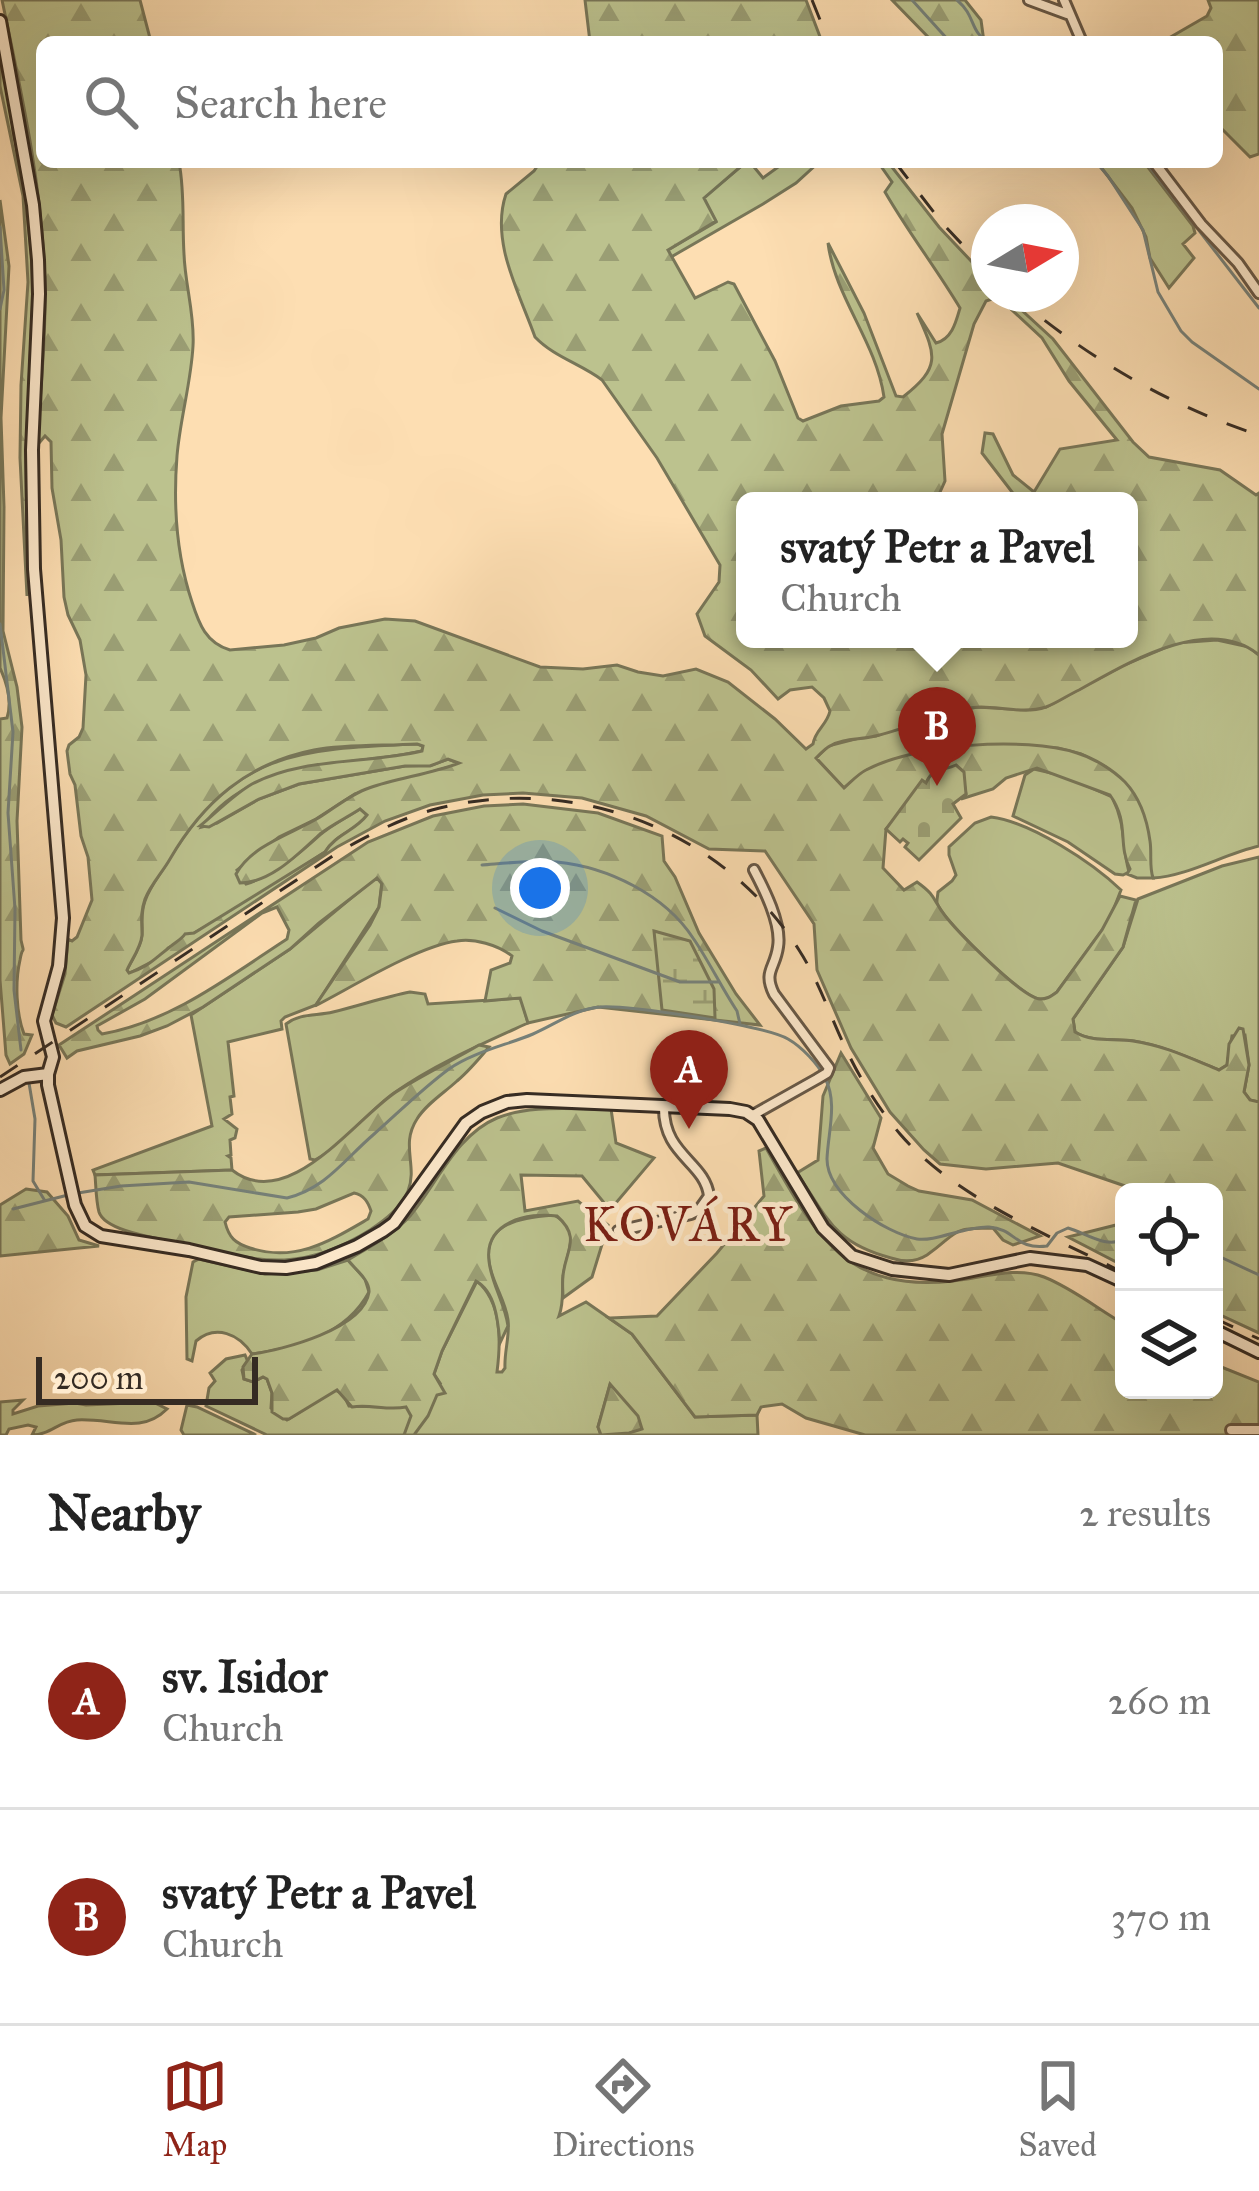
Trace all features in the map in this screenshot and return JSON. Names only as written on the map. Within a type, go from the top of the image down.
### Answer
[{"type":"main road","points":[[0,21],[33,205],[39,277],[34,569],[63,918],[59,966],[44,1022],[53,1057],[47,1074],[75,1202],[85,1226],[101,1236],[261,1267],[316,1263],[389,1227],[460,1129],[482,1112],[507,1102],[730,1108],[753,1115],[765,1128],[823,1228],[853,1256],[892,1269],[949,1275],[1030,1258],[1094,1267],[1115,1278]]},
{"type":"main road","points":[[0,1090],[23,1077],[47,1074]]},
{"type":"main road","points":[[1223,1334],[1259,1352]]},
{"type":"street","points":[[1029,0],[1069,15]]},
{"type":"street","points":[[1064,0],[1079,36]]},
{"type":"street","points":[[1158,168],[1259,293]]},
{"type":"street","points":[[753,1115],[829,1068],[769,982],[778,938],[767,894],[754,870]]},
{"type":"street","points":[[618,1231],[691,1214],[709,1196],[705,1180],[668,1135],[664,1107]]},
{"type":"street","points":[[1231,1430],[1259,1430]]},
{"type":"green space","points":[[2,0],[140,0],[149,36],[36,36],[36,168],[180,168],[193,334],[177,456],[177,530],[198,618],[209,638],[230,650],[284,645],[385,619],[415,621],[540,667],[617,665],[663,676],[696,669],[728,682],[806,749],[813,744],[830,711],[824,698],[812,687],[790,690],[778,699],[751,670],[705,636],[697,614],[719,582],[720,565],[657,458],[602,380],[535,337],[504,248],[502,212],[506,194],[536,168],[739,168],[704,198],[716,221],[668,250],[695,298],[728,282],[734,284],[803,421],[884,397],[828,243],[864,313],[896,396],[903,397],[930,368],[931,349],[917,313],[936,343],[950,334],[957,319],[960,308],[885,192],[892,182],[882,168],[893,168],[971,261],[971,312],[980,312],[942,434],[945,481],[940,492],[736,492],[736,648],[1138,648],[1138,492],[1034,492],[1060,449],[1117,440],[1069,381],[1042,338],[1014,312],[1024,312],[1053,339],[1149,457],[1220,470],[1259,493],[1259,655],[1239,643],[1192,641],[1143,656],[1046,707],[954,711],[888,733],[835,743],[816,758],[844,788],[866,770],[912,754],[970,745],[1029,745],[1090,758],[1130,788],[1147,825],[1153,878],[1127,874],[1120,815],[1110,795],[1037,768],[961,799],[966,794],[962,772],[936,771],[886,829],[883,868],[904,890],[917,882],[924,887],[991,964],[1040,999],[1057,992],[1102,930],[1120,896],[1136,900],[1123,947],[1073,1019],[1075,1032],[1155,1046],[1219,1070],[1227,1065],[1229,1044],[1239,1028],[1243,1029],[1249,1065],[1244,1092],[1259,1102],[1259,1333],[1223,1316],[1223,1183],[1116,1183],[1058,1163],[986,1169],[940,1164],[890,1112],[851,1048],[817,970],[814,924],[765,851],[709,849],[646,816],[582,798],[483,795],[430,805],[385,821],[337,847],[66,1027],[56,1023],[52,1015],[65,974],[68,939],[77,937],[92,900],[67,751],[83,728],[86,675],[80,640],[64,597],[51,442],[45,436],[39,443],[38,439],[45,328],[41,218]],"holes":[[[417,744],[423,746],[422,751],[292,769],[252,784],[231,799],[200,826],[209,827],[259,799],[299,784],[430,766],[448,759],[459,763],[362,791],[263,847],[236,874],[240,883],[273,873],[324,831],[360,809],[367,815],[325,852],[194,933],[185,934],[129,973],[141,939],[147,894],[197,820],[230,788],[268,764],[314,750]]]},
{"type":"green space","points":[[585,0],[806,0],[820,36],[589,36]]},
{"type":"green space","points":[[892,0],[965,0],[981,20],[983,36],[927,36]]},
{"type":"green space","points":[[1208,0],[1259,0],[1259,154],[1250,157],[1223,130],[1223,36],[1172,36],[1207,16]]},
{"type":"green space","points":[[0,51],[26,205],[32,260],[27,596],[20,458],[28,282],[23,196],[0,86]]},
{"type":"green space","points":[[739,168],[755,168],[763,178],[777,168],[812,168],[763,204],[671,257],[668,250],[716,222],[703,198]]},
{"type":"green space","points":[[1102,168],[1149,168],[1193,226],[1195,233],[1183,244],[1194,258],[1169,288],[1150,258],[1132,208]]},
{"type":"green space","points":[[0,200],[9,266],[1,418],[3,631],[22,727],[17,821],[23,949],[17,997],[24,1034],[32,1035],[24,1054],[10,1064],[0,980],[0,719],[7,718],[9,706],[0,668]]},
{"type":"green space","points":[[985,433],[993,434],[1013,475],[1034,492],[1012,492],[982,453]]},
{"type":"green space","points":[[1217,640],[1249,647],[1259,655],[1259,846],[1179,873],[1153,878],[1106,767],[1081,754],[1058,748],[955,745],[867,770],[844,788],[816,758],[828,746],[977,707],[1046,707],[1176,643]]},
{"type":"green space","points":[[418,744],[422,751],[274,776],[223,804],[202,827],[299,784],[448,759],[460,764],[355,794],[279,837],[237,870],[246,884],[276,870],[361,808],[368,816],[325,852],[128,974],[141,940],[150,890],[193,825],[218,797],[273,763],[304,754]]},
{"type":"green space","points":[[956,765],[964,772],[966,794],[953,804],[961,818],[919,860],[905,847],[908,843],[886,829],[922,780],[926,783],[935,772]]},
{"type":"green space","points":[[1034,769],[1112,797],[1129,872],[1115,874],[1068,842],[1013,816],[1025,775]]},
{"type":"green space","points":[[523,804],[598,813],[662,836],[664,861],[699,933],[760,1025],[598,1007],[528,1023],[520,998],[485,1001],[491,970],[510,963],[512,956],[471,941],[424,951],[315,1006],[379,907],[382,884],[377,878],[290,949],[167,1026],[77,1051],[67,1058],[59,1045],[368,842],[433,816]],"holes":[[[277,907],[289,930],[287,939],[176,1008],[127,1028],[102,1034],[98,1030],[97,1026],[145,999],[262,913]]]},
{"type":"green space","points":[[991,817],[1060,845],[1121,890],[1109,921],[1057,992],[1047,998],[1031,996],[1004,975],[958,931],[937,903],[938,892],[956,875],[949,847],[975,823]]},
{"type":"green space","points":[[1259,857],[1259,1102],[1244,1092],[1249,1065],[1245,1035],[1232,1036],[1227,1065],[1219,1070],[1145,1043],[1096,1039],[1075,1032],[1073,1019],[1123,947],[1138,899],[1222,866]]},
{"type":"green space","points":[[375,878],[382,881],[379,907],[316,1005],[285,1017],[282,1029],[228,1042],[234,1096],[230,1097],[232,1114],[224,1119],[237,1129],[228,1156],[232,1170],[95,1175],[93,1170],[212,1126],[191,1015],[290,949]]},
{"type":"green space","points":[[654,931],[690,941],[714,989],[715,1018],[662,1010]]},
{"type":"green space","points":[[410,992],[425,994],[428,1004],[521,998],[528,1023],[409,1083],[336,1145],[310,1159],[286,1024]]},
{"type":"green space","points":[[479,1045],[489,1047],[425,1108],[412,1129],[411,1182],[405,1197],[381,1222],[343,1245],[296,1259],[251,1258],[132,1233],[103,1219],[99,1212],[95,1175],[232,1170],[253,1180],[275,1180],[297,1172],[396,1092]],"holes":[[[354,1193],[370,1208],[368,1219],[326,1242],[297,1251],[266,1252],[245,1246],[231,1236],[225,1222],[229,1217],[316,1209]]]},
{"type":"green space","points":[[841,1053],[881,1118],[873,1148],[888,1174],[919,1191],[972,1200],[1040,1236],[1013,1245],[993,1228],[968,1229],[923,1257],[905,1261],[872,1252],[844,1237],[797,1173],[818,1160],[823,1096]]},
{"type":"green space","points":[[611,1109],[616,1143],[654,1158],[610,1210],[582,1176],[521,1175],[525,1211],[578,1201],[608,1225],[592,1277],[563,1298],[570,1238],[557,1216],[521,1218],[501,1229],[493,1237],[489,1261],[508,1326],[500,1343],[492,1300],[476,1281],[434,1374],[445,1393],[437,1395],[414,1435],[404,1435],[411,1416],[406,1407],[352,1407],[337,1390],[283,1419],[272,1412],[267,1379],[244,1379],[243,1367],[252,1354],[320,1335],[353,1317],[364,1305],[369,1288],[348,1260],[403,1223],[459,1148],[483,1126],[524,1111]]},
{"type":"green space","points":[[766,1148],[817,1230],[858,1266],[915,1282],[1010,1273],[1044,1277],[1115,1318],[1115,1399],[1223,1399],[1223,1368],[1259,1382],[1259,1435],[865,1435],[806,1418],[782,1404],[761,1407],[757,1415],[695,1417],[632,1334],[609,1318],[657,1316],[717,1253],[764,1196],[759,1151]]},
{"type":"green space","points":[[26,1189],[47,1192],[68,1216],[79,1240],[99,1246],[0,1256],[0,1205]]},
{"type":"green space","points":[[554,1215],[571,1236],[559,1316],[586,1302],[632,1334],[695,1417],[757,1415],[758,1435],[617,1435],[641,1428],[610,1385],[598,1427],[601,1435],[267,1435],[206,1406],[215,1381],[210,1373],[226,1359],[245,1355],[244,1379],[267,1379],[271,1408],[287,1420],[335,1390],[349,1406],[383,1407],[440,1383],[434,1374],[442,1351],[477,1281],[495,1311],[497,1372],[502,1372],[508,1320],[492,1274],[490,1244],[495,1234],[514,1222]]},
{"type":"green space","points":[[1115,1225],[1115,1261],[1068,1237]]},
{"type":"green space","points":[[199,1259],[265,1274],[317,1270],[348,1260],[365,1279],[369,1292],[347,1319],[319,1337],[252,1354],[234,1337],[211,1333],[196,1341],[192,1361],[187,1359],[186,1297],[193,1262]]},
{"type":"green space","points":[[610,1384],[638,1416],[642,1429],[601,1435],[598,1427]]},
{"type":"green space","points":[[23,1400],[13,1414],[75,1403],[153,1402],[167,1409],[136,1423],[77,1420],[38,1434],[32,1435],[36,1427],[28,1425],[0,1435],[0,1402]]},
{"type":"green space","points":[[187,1405],[197,1407],[256,1435],[184,1435]]},
{"type":"waterway","points":[[912,0],[945,36]]},
{"type":"waterway","points":[[957,0],[982,36]]},
{"type":"waterway","points":[[1101,168],[1143,230],[1158,292],[1181,331],[1259,389]]},
{"type":"waterway","points":[[1151,168],[1259,308]]},
{"type":"waterway","points":[[0,227],[4,290],[0,309]]},
{"type":"waterway","points":[[0,624],[13,732],[8,813],[15,909],[14,990],[21,1050]]},
{"type":"waterway","points":[[482,865],[538,861],[576,865],[615,877],[651,896],[693,938],[737,1011],[740,1024]]},
{"type":"waterway","points":[[495,908],[542,931],[680,982],[718,982]]},
{"type":"waterway","points":[[78,1193],[189,1182],[287,1198],[334,1172],[458,1063],[582,1011],[615,1007],[753,1028],[799,1046],[829,1088],[830,1173],[847,1199],[889,1229],[924,1239],[989,1227],[1022,1242],[1047,1246],[1068,1228],[1115,1242]]},
{"type":"waterway","points":[[29,1083],[35,1119],[33,1181],[45,1201]]},
{"type":"waterway","points":[[13,1209],[68,1195]]},
{"type":"waterway","points":[[1223,1258],[1259,1275]]},
{"type":"railway","points":[[812,0],[827,36]]},
{"type":"railway","points":[[900,168],[971,254]]},
{"type":"railway","points":[[1035,312],[1129,377],[1259,435]]},
{"type":"railway","points":[[0,1077],[340,851],[385,828],[432,810],[484,800],[588,805],[638,820],[685,842],[729,871],[767,907],[806,962],[870,1093],[922,1157],[1004,1213],[1115,1268]]},
{"type":"railway","points":[[1223,1322],[1259,1339]]},
{"type":"place","name":"svatý Petr a Pavel","points":[[937,786]]},
{"type":"place","name":"sv. Isidor","points":[[689,1129]]},
{"type":"district","name":"KOVÁRY","points":[[689,1224]]}]
